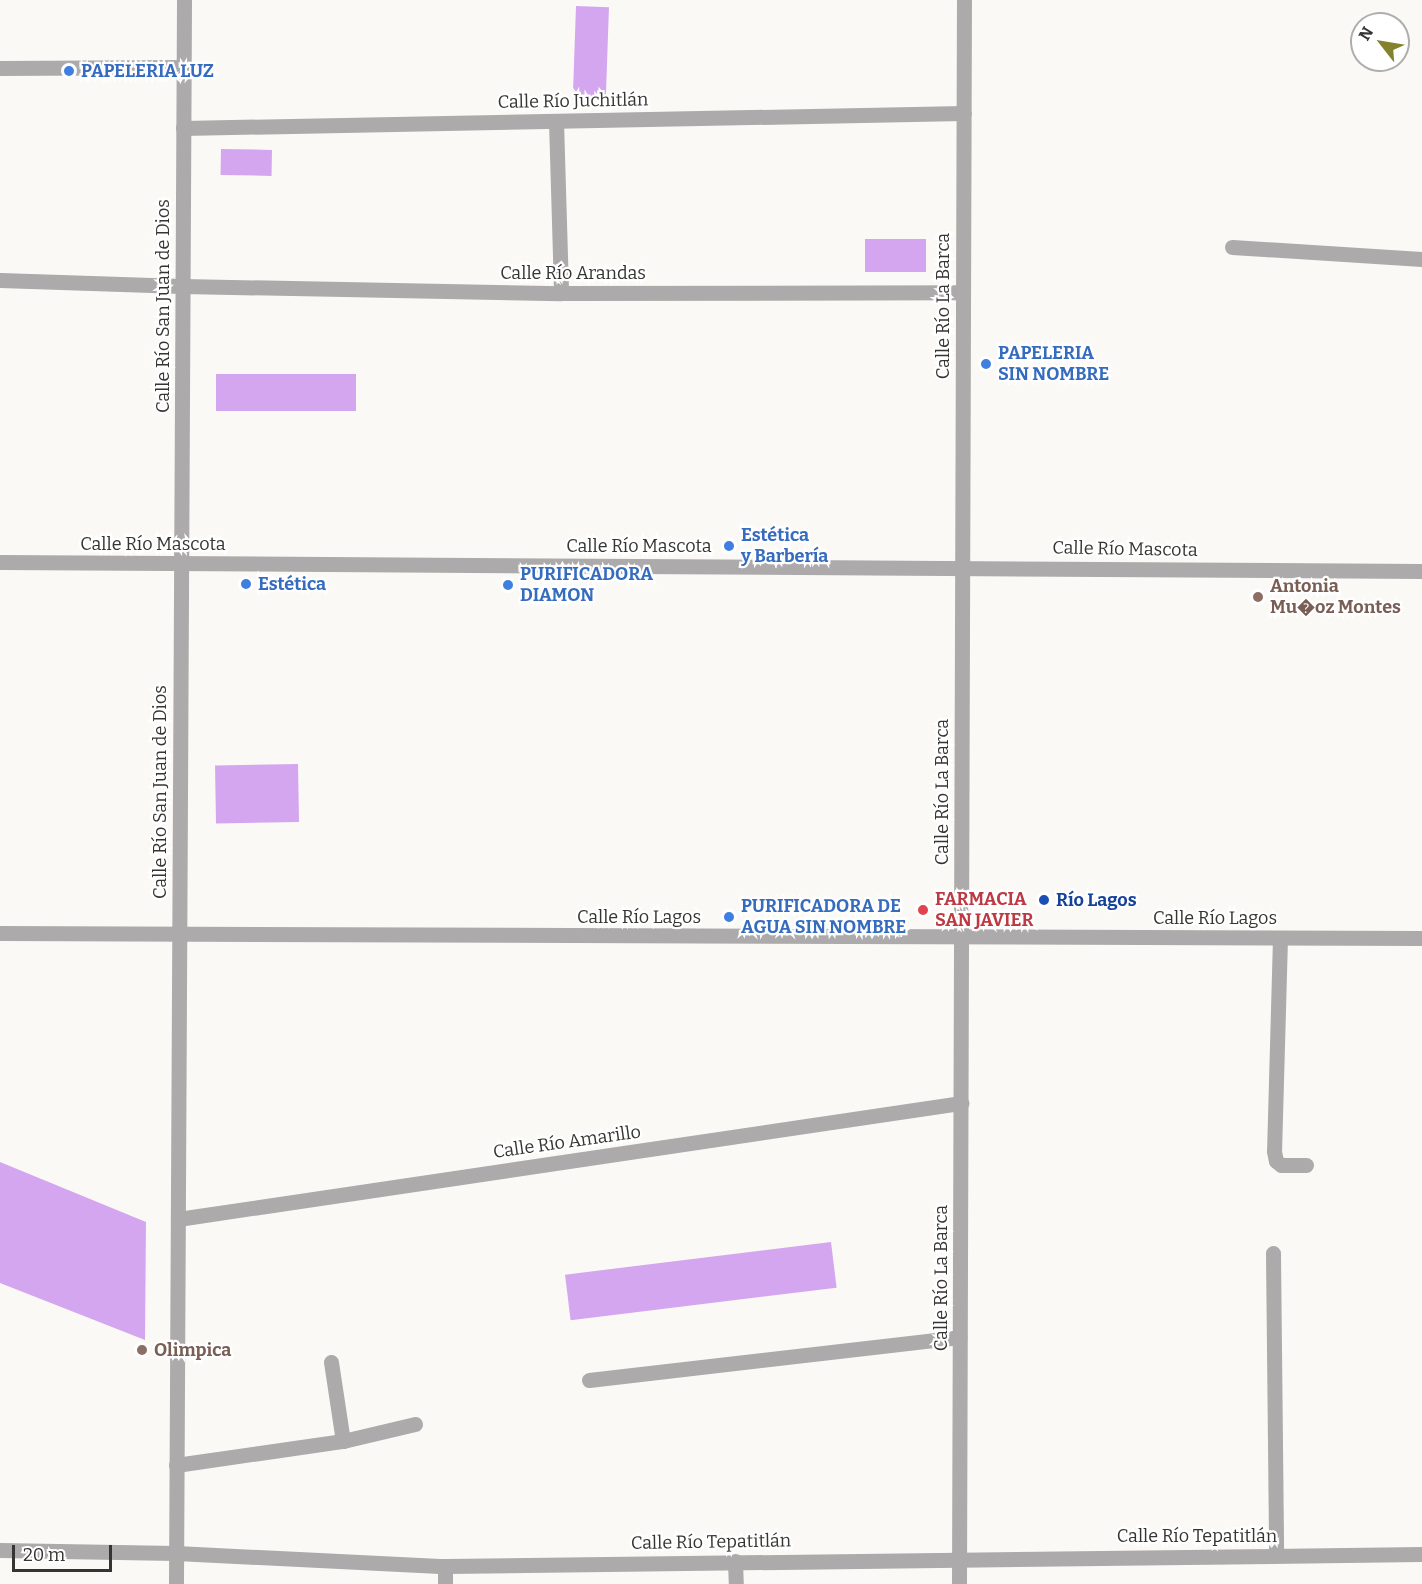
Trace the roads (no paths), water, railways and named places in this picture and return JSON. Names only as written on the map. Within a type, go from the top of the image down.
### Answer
[{"type":"street","name":"Calle Río San Juan de Dios","points":[[176,1584],[184,0]]},
{"type":"street","name":"Calle Río La Barca","points":[[959,1584],[964,0]]},
{"type":"street","points":[[0,68],[183,67]]},
{"type":"street","name":"Calle Río Juchitlán","points":[[183,128],[964,113]]},
{"type":"street","points":[[556,121],[561,293]]},
{"type":"street","points":[[1232,247],[1422,259]]},
{"type":"street","name":"Calle Río Arandas","points":[[0,280],[561,293],[963,292]]},
{"type":"street","name":"Calle Río Mascota","points":[[0,562],[1422,571]]},
{"type":"street","name":"Calle Río Lagos","points":[[0,933],[1422,938]]},
{"type":"street","points":[[1280,938],[1274,1151],[1281,1165],[1306,1165]]},
{"type":"street","name":"Calle Río Amarillo","points":[[178,1219],[961,1103]]},
{"type":"street","points":[[1273,1253],[1276,1555]]},
{"type":"street","points":[[589,1380],[960,1336]]},
{"type":"street","points":[[331,1362],[343,1441]]},
{"type":"street","points":[[176,1465],[343,1441],[415,1424]]},
{"type":"street","name":"Calle Río Tepatitlán","points":[[0,1550],[176,1553],[446,1566],[959,1557],[1422,1554]]},
{"type":"street","points":[[735,1561],[736,1584]]},
{"type":"street","points":[[445,1584],[446,1566]]},
{"type":"place","name":"PAPELERIA LUZ","points":[[69,71]]},
{"type":"place","name":"PAPELERIA SIN NOMBRE","points":[[986,364]]},
{"type":"place","name":"Estética y Barbería","points":[[729,546]]},
{"type":"place","name":"Estética","points":[[246,584]]},
{"type":"place","name":"PURIFICADORA DIAMON","points":[[508,585]]},
{"type":"place","name":"Antonia Mu�oz Montes","points":[[1258,597]]},
{"type":"place","name":"Río Lagos","points":[[1044,900]]},
{"type":"place","name":"FARMACIA SAN JAVIER","points":[[923,910]]},
{"type":"place","name":"PURIFICADORA DE AGUA SIN NOMBRE","points":[[729,917]]},
{"type":"place","name":"Olimpica","points":[[142,1350]]}]
